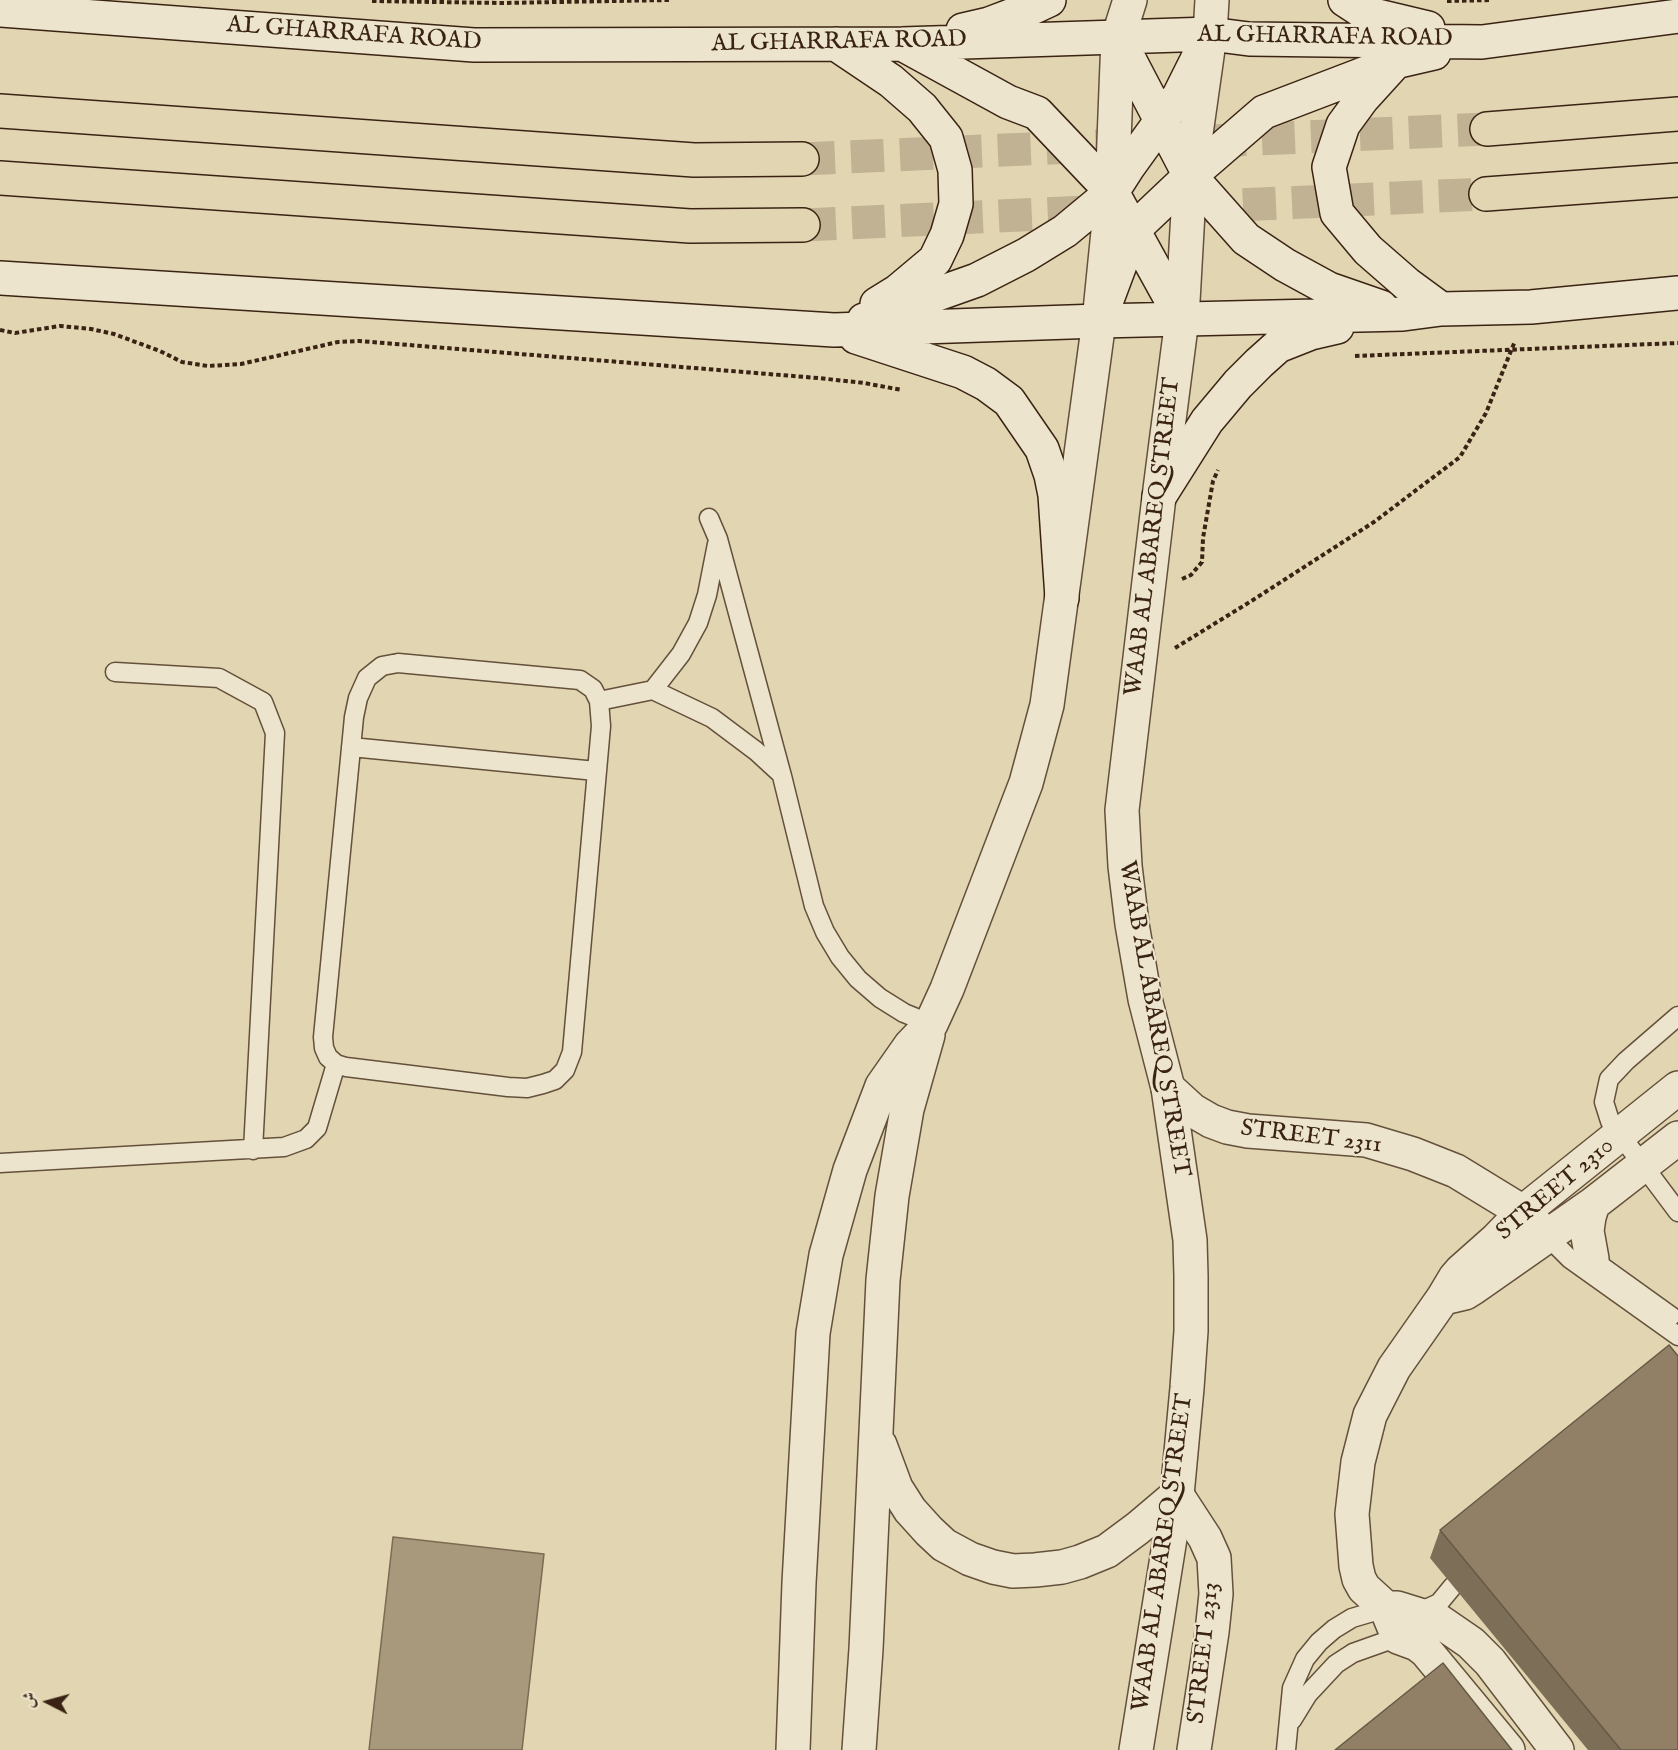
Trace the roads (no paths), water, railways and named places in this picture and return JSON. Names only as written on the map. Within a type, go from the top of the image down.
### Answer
[{"type":"highway","points":[[0,111],[694,160],[802,159]]},
{"type":"highway","points":[[1487,129],[1678,114]]},
{"type":"highway","points":[[0,178],[690,226],[803,225]]},
{"type":"highway","points":[[1486,194],[1678,180]]},
{"type":"main road","points":[[902,44],[989,24],[1049,0]]},
{"type":"main road","points":[[859,1750],[883,1280],[892,1196],[907,1109],[931,1024],[947,989],[1026,783],[1047,705],[1099,321],[1112,192],[1118,38],[1130,0]]},
{"type":"main road","name":"WAAB AL ABAREQ STREET","points":[[1136,1750],[1177,1495],[1190,1342],[1190,1240],[1168,1088],[1145,999],[1132,924],[1125,866],[1122,810],[1182,319],[1190,176],[1210,34],[1212,0]]},
{"type":"main road","points":[[1345,0],[1365,13],[1482,42]]},
{"type":"main road","name":"AL GHARRAFA ROAD","points":[[0,10],[474,45],[902,44],[1210,34],[1249,39],[1482,42],[1678,16]]},
{"type":"main road","points":[[834,330],[978,280],[1065,231],[1112,192],[1179,96],[1210,34]]},
{"type":"main road","points":[[1118,38],[1190,176],[1246,239],[1329,289],[1403,314]]},
{"type":"main road","points":[[1099,321],[1133,230],[1190,176],[1264,112],[1395,62],[1482,42]]},
{"type":"main road","points":[[834,330],[898,291],[935,260],[947,235],[956,204],[955,170],[946,138],[922,108],[891,81],[836,44]]},
{"type":"main road","points":[[902,44],[1008,102],[1037,113],[1112,192],[1182,319]]},
{"type":"main road","points":[[1395,62],[1343,124],[1329,167],[1337,213],[1368,250],[1407,284],[1441,309]]},
{"type":"main road","points":[[0,278],[834,330],[1403,314]]},
{"type":"main road","points":[[1159,497],[1207,421],[1238,384],[1278,346],[1311,333],[1403,314],[1441,309],[1531,307],[1678,293]]},
{"type":"main road","points":[[834,330],[963,372],[986,384],[1009,401],[1042,448],[1051,475],[1055,495],[1062,598]]},
{"type":"main road","points":[[794,1750],[799,1583],[813,1333],[826,1255],[850,1170],[882,1086],[910,1046],[931,1024]]},
{"type":"main road","name":"STREET 2311","points":[[1168,1088],[1192,1110],[1211,1122],[1227,1127],[1248,1131],[1366,1140],[1413,1154],[1456,1171],[1523,1212],[1547,1236]]},
{"type":"main road","name":"STREET 2310","points":[[1400,1619],[1364,1588],[1359,1579],[1352,1514],[1358,1462],[1370,1415],[1394,1368],[1461,1270],[1497,1239],[1523,1212],[1678,1088]]},
{"type":"main road","name":"STREET 2310","points":[[1443,1298],[1465,1293],[1473,1288],[1593,1204],[1678,1138]]},
{"type":"main road","points":[[1592,1259],[1587,1231],[1593,1204]]},
{"type":"main road","points":[[875,1432],[896,1488],[910,1510],[944,1545],[993,1568],[1013,1571],[1035,1570],[1080,1562],[1107,1551],[1177,1495]]},
{"type":"main road","name":"STREET 2313","points":[[1177,1495],[1205,1538],[1214,1558],[1216,1594],[1194,1750]]},
{"type":"main road","points":[[1400,1619],[1417,1644],[1426,1651],[1508,1750]]},
{"type":"main road","points":[[1400,1619],[1439,1621],[1471,1643],[1490,1662],[1557,1750]]},
{"type":"lane","points":[[709,518],[718,539],[782,776],[814,906],[825,932],[840,957],[880,998],[904,1013],[931,1024]]},
{"type":"lane","points":[[653,690],[681,654],[698,623],[707,595],[718,539]]},
{"type":"lane","points":[[398,663],[580,681],[593,689],[599,701],[600,726],[572,1052],[565,1070],[555,1080],[527,1088],[369,1070],[336,1064],[328,1057],[323,1037],[354,717],[358,698],[367,678],[382,666],[398,663]]},
{"type":"lane","points":[[114,672],[219,678],[263,702],[275,733],[253,1150]]},
{"type":"lane","points":[[599,701],[653,690],[712,718],[756,751],[782,776]]},
{"type":"lane","points":[[351,747],[596,771]]},
{"type":"lane","points":[[1678,1016],[1626,1061],[1609,1079],[1604,1102],[1611,1121],[1678,1212]]},
{"type":"lane","points":[[0,1163],[284,1147],[306,1139],[317,1128],[336,1064]]},
{"type":"lane","points":[[1547,1236],[1592,1259],[1678,1321]]},
{"type":"lane","points":[[1547,1236],[1570,1259],[1678,1336]]},
{"type":"lane","points":[[1290,1724],[1308,1694],[1336,1664],[1400,1619],[1439,1603],[1453,1586]]},
{"type":"lane","points":[[1286,1750],[1292,1688],[1305,1659],[1319,1642],[1352,1618],[1400,1619]]},
{"type":"tunnel","points":[[1213,141],[1487,129]]},
{"type":"tunnel","points":[[802,159],[1141,144]]},
{"type":"tunnel","points":[[1194,207],[1486,194]]},
{"type":"tunnel","points":[[803,225],[1107,211]]}]
